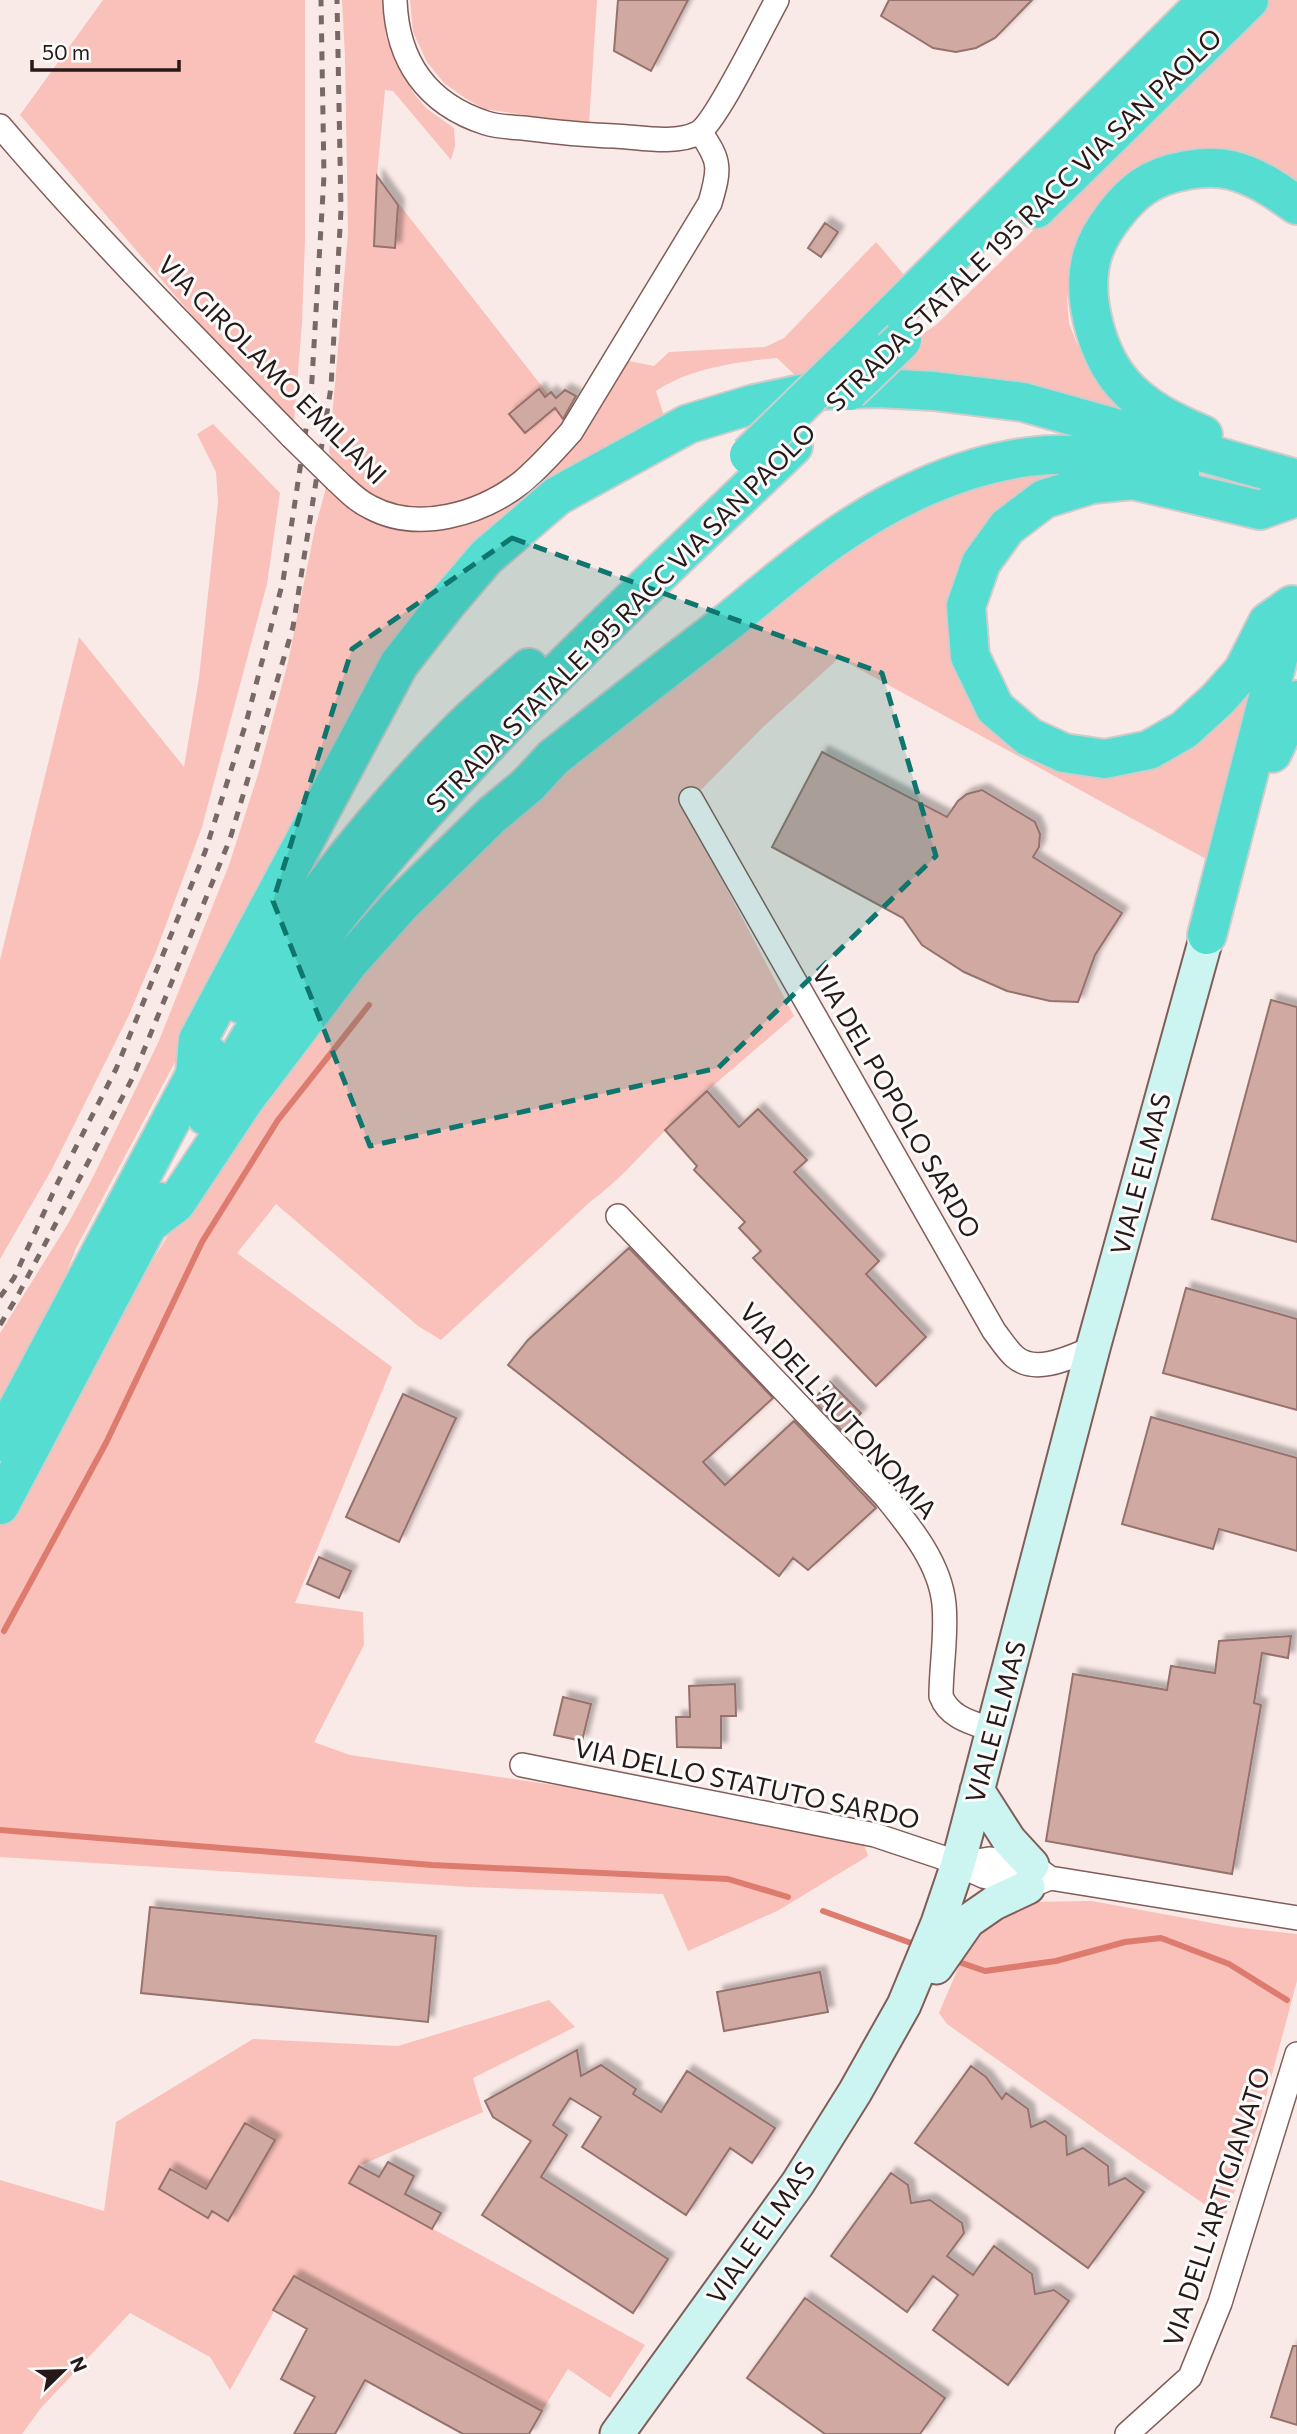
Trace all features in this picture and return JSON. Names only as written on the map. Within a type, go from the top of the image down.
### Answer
[{"type":"highway","name":"STRADA STATALE 195 RACC VIA SAN PAOLO","points":[[0,1505],[20,1425],[195,1075],[285,941],[386,810],[457,732],[548,650],[862,345],[1208,0]]},
{"type":"highway","name":"STRADA STATALE 195 RACC VIA SAN PAOLO","points":[[20,1425],[147,1225],[261,1020],[359,888],[469,762],[1249,0]]},
{"type":"highway","points":[[1294,494],[1256,469],[1238,447],[1157,414],[1122,383],[1101,346],[1088,302],[1093,254],[1114,215],[1144,186],[1186,169],[1231,170],[1270,186],[1297,205]]},
{"type":"highway","points":[[195,1075],[198,1040],[399,664],[486,557],[557,496],[688,424],[754,404],[820,390],[879,388],[934,391],[1023,402],[1147,451],[1294,494]]},
{"type":"highway","points":[[147,1225],[176,1203],[245,1099],[293,1034],[349,962],[400,905],[492,815],[528,785],[553,758],[834,538],[911,495],[961,472],[1029,457],[1147,451],[1256,469]]},
{"type":"highway","points":[[1294,494],[1260,510],[1133,481],[1092,484],[1044,499],[1007,527],[981,563],[966,606],[970,656],[995,708],[1029,737],[1064,753],[1105,759],[1149,750],[1184,730],[1217,700],[1243,671],[1268,622],[1294,596]]},
{"type":"highway","points":[[1207,935],[1294,596]]},
{"type":"highway","points":[[1235,831],[1297,700]]},
{"type":"main road","name":"VIALE ELMAS","points":[[617,2434],[798,2183],[855,2091],[902,2007],[938,1923],[958,1864],[1093,1348],[1207,935]]},
{"type":"main road","points":[[902,2007],[946,1955],[968,1921],[1037,1877],[1009,1840],[978,1790]]},
{"type":"street","points":[[395,0],[396,25],[407,61],[430,91],[456,110],[488,124],[579,135],[676,138],[700,132],[715,115],[777,0]]},
{"type":"street","name":"VIA GIROLAMO EMILIANI","points":[[0,126],[84,221],[336,480],[358,499],[383,513],[402,518],[429,519],[453,516],[494,499],[519,483],[545,461],[571,432],[710,203],[718,173],[713,151],[700,132]]},
{"type":"street","name":"VIA DEL POPOLO SARDO","points":[[691,799],[994,1331],[1013,1356],[1023,1363],[1059,1361],[1093,1348]]},
{"type":"street","name":"VIA DELL'AUTONOMIA","points":[[618,1216],[885,1496],[917,1536],[938,1579],[944,1602],[941,1696],[944,1706],[965,1720],[993,1730]]},
{"type":"street","name":"VIA DELLO STATUTO SARDO","points":[[522,1765],[875,1835],[958,1864],[983,1876],[1037,1877],[1297,1918]]},
{"type":"street","name":"VIA DELL'ARTIGIANATO","points":[[1127,2434],[1190,2377],[1195,2366],[1220,2303],[1297,2054]]},
{"type":"highlighted area","points":[[512,538],[882,673],[936,856],[718,1068],[370,1146],[273,901],[352,649]]},
{"type":"shaded area","points":[[103,0],[305,0],[305,240],[294,421],[215,342],[20,115]]},
{"type":"shaded area","points":[[342,0],[382,0],[386,37],[401,72],[427,109],[454,128],[455,146],[451,160],[393,91],[385,90],[377,176],[570,422],[523,473],[474,500],[423,510],[380,501],[357,484],[334,462],[329,453],[348,233]]},
{"type":"shaded area","points":[[410,0],[597,0],[589,124],[484,109],[465,98],[444,83],[427,62],[413,32]]},
{"type":"shaded area","points":[[1269,0],[1297,0],[1297,187],[1195,158],[1074,264],[1067,299],[1069,323],[1077,344],[1099,383],[1136,414],[800,380],[777,358],[730,364],[684,377],[656,391],[665,419],[486,541],[198,1019],[76,1248],[54,1305],[91,1361],[213,1162],[261,1091],[465,852],[824,566],[915,510],[958,492],[1018,475],[1060,474],[997,516],[966,666],[1100,770],[1250,684],[1254,689],[1206,859],[839,658],[762,728],[702,789],[682,804],[794,1016],[696,1101],[620,1176],[441,1340],[418,1326],[276,1204],[237,1253],[392,1367],[295,1603],[363,1612],[364,1645],[314,1742],[350,1755],[650,1799],[670,1808],[864,1844],[868,1856],[779,1910],[688,1951],[663,1894],[470,1887],[0,1857],[0,1333],[69,1222],[93,1177],[158,1043],[229,865],[259,771],[288,662],[315,528],[326,488],[341,500],[381,521],[511,499],[624,360],[654,366],[669,352],[765,347],[784,338],[876,242],[906,277],[831,348],[918,337],[936,325]]},
{"type":"shaded area","points":[[213,424],[280,493],[267,584],[202,827],[157,949],[128,1017],[52,1169],[0,1259],[0,960],[79,637],[184,767],[199,678],[218,502],[216,472],[197,434]]},
{"type":"shaded area","points":[[1092,1901],[1234,1927],[1297,1934],[1297,1981],[1259,2123],[1225,2218],[947,2024],[939,2013],[971,1938],[1025,1902]]},
{"type":"shaded area","points":[[549,2000],[575,2027],[473,2078],[483,2112],[359,2166],[349,2183],[645,2345],[610,2398],[568,2369],[542,2411],[294,2276],[230,2390],[210,2357],[130,2313],[41,2408],[22,2434],[0,2434],[0,2180],[104,2211],[116,2122],[253,2039],[398,2046]]},
{"type":"building","points":[[618,0],[688,0],[651,71],[614,51]]},
{"type":"building","points":[[889,0],[1032,0],[995,38],[976,48],[956,52],[933,48],[881,16]]},
{"type":"building","points":[[377,176],[398,205],[395,248],[374,246]]},
{"type":"building","points":[[825,223],[838,232],[821,257],[808,248]]},
{"type":"building","points":[[539,389],[545,397],[551,392],[556,398],[565,390],[576,396],[563,419],[555,408],[525,433],[509,414]]},
{"type":"building","points":[[822,752],[947,817],[958,801],[967,794],[982,790],[1035,822],[1040,834],[1039,847],[1033,857],[1122,913],[1095,955],[1078,1002],[1050,1001],[1007,991],[964,972],[922,945],[903,918],[772,847]]},
{"type":"building","points":[[1271,1000],[1297,1007],[1297,1242],[1212,1219]]},
{"type":"building","points":[[707,1091],[739,1127],[758,1109],[807,1160],[794,1172],[879,1261],[866,1274],[926,1337],[876,1386],[753,1258],[761,1251],[739,1228],[745,1222],[694,1170],[697,1166],[665,1130]]},
{"type":"building","points":[[629,1248],[773,1398],[703,1462],[725,1485],[794,1421],[876,1508],[808,1570],[793,1558],[779,1576],[508,1365],[528,1340]]},
{"type":"building","points":[[1186,1288],[1297,1319],[1297,1410],[1163,1373]]},
{"type":"building","points":[[830,1382],[861,1413],[843,1432],[813,1400]]},
{"type":"building","points":[[403,1394],[456,1418],[399,1542],[346,1517]]},
{"type":"building","points":[[1151,1417],[1297,1458],[1297,1551],[1219,1529],[1213,1549],[1122,1524]]},
{"type":"building","points":[[319,1557],[351,1571],[339,1598],[307,1584]]},
{"type":"building","points":[[1291,1636],[1288,1658],[1262,1653],[1254,1703],[1261,1705],[1232,1874],[1046,1841],[1073,1674],[1167,1690],[1171,1666],[1215,1673],[1219,1641]]},
{"type":"building","points":[[735,1684],[736,1716],[721,1716],[721,1748],[677,1747],[676,1717],[690,1717],[689,1686]]},
{"type":"building","points":[[563,1697],[591,1704],[582,1741],[554,1735]]},
{"type":"building","points":[[150,1907],[436,1936],[428,2022],[141,1993]]},
{"type":"building","points":[[820,1972],[828,2012],[724,2031],[717,1992]]},
{"type":"building","points":[[577,2050],[581,2076],[601,2065],[636,2089],[633,2094],[661,2112],[687,2071],[775,2128],[752,2163],[730,2148],[686,2215],[582,2147],[601,2117],[570,2098],[553,2125],[567,2135],[541,2177],[668,2259],[633,2313],[482,2215],[531,2141],[493,2117],[485,2101]]},
{"type":"building","points":[[971,2066],[986,2077],[1002,2099],[1006,2093],[1028,2109],[1031,2127],[1045,2121],[1066,2136],[1067,2155],[1083,2148],[1108,2166],[1109,2185],[1125,2178],[1144,2192],[1088,2268],[915,2143]]},
{"type":"building","points":[[245,2123],[275,2140],[228,2221],[212,2211],[208,2218],[159,2189],[170,2169],[206,2189]]},
{"type":"building","points":[[388,2162],[414,2176],[405,2194],[441,2213],[432,2229],[349,2183],[359,2166],[379,2177]]},
{"type":"building","points":[[891,2173],[908,2185],[911,2203],[930,2200],[962,2223],[964,2233],[947,2256],[973,2275],[994,2246],[1032,2274],[1035,2294],[1054,2290],[1069,2301],[1008,2385],[933,2330],[958,2295],[933,2276],[907,2312],[831,2256]]},
{"type":"building","points":[[294,2276],[542,2411],[529,2434],[463,2434],[365,2380],[335,2434],[294,2434],[315,2397],[281,2379],[307,2329],[273,2310]]},
{"type":"building","points":[[805,2298],[945,2398],[920,2434],[825,2434],[747,2378]]},
{"type":"building","points":[[1293,2346],[1297,2346],[1297,2425],[1271,2417]]},
{"type":"waterway","points":[[4,1631],[106,1443],[202,1242],[278,1120],[369,1005]]},
{"type":"waterway","points":[[0,1830],[432,1865],[728,1879],[788,1897]]},
{"type":"waterway","points":[[823,1911],[911,1943]]},
{"type":"waterway","points":[[953,1960],[985,1971],[1056,1961],[1125,1942],[1161,1938],[1229,1964],[1287,2000]]},
{"type":"railway","points":[[0,1297],[14,1278],[58,1182],[116,1069],[205,852],[246,723],[283,581],[311,396],[324,176],[321,0]]},
{"type":"railway","points":[[0,1325],[133,1077],[230,839],[293,627],[331,387],[341,210],[337,0]]}]
